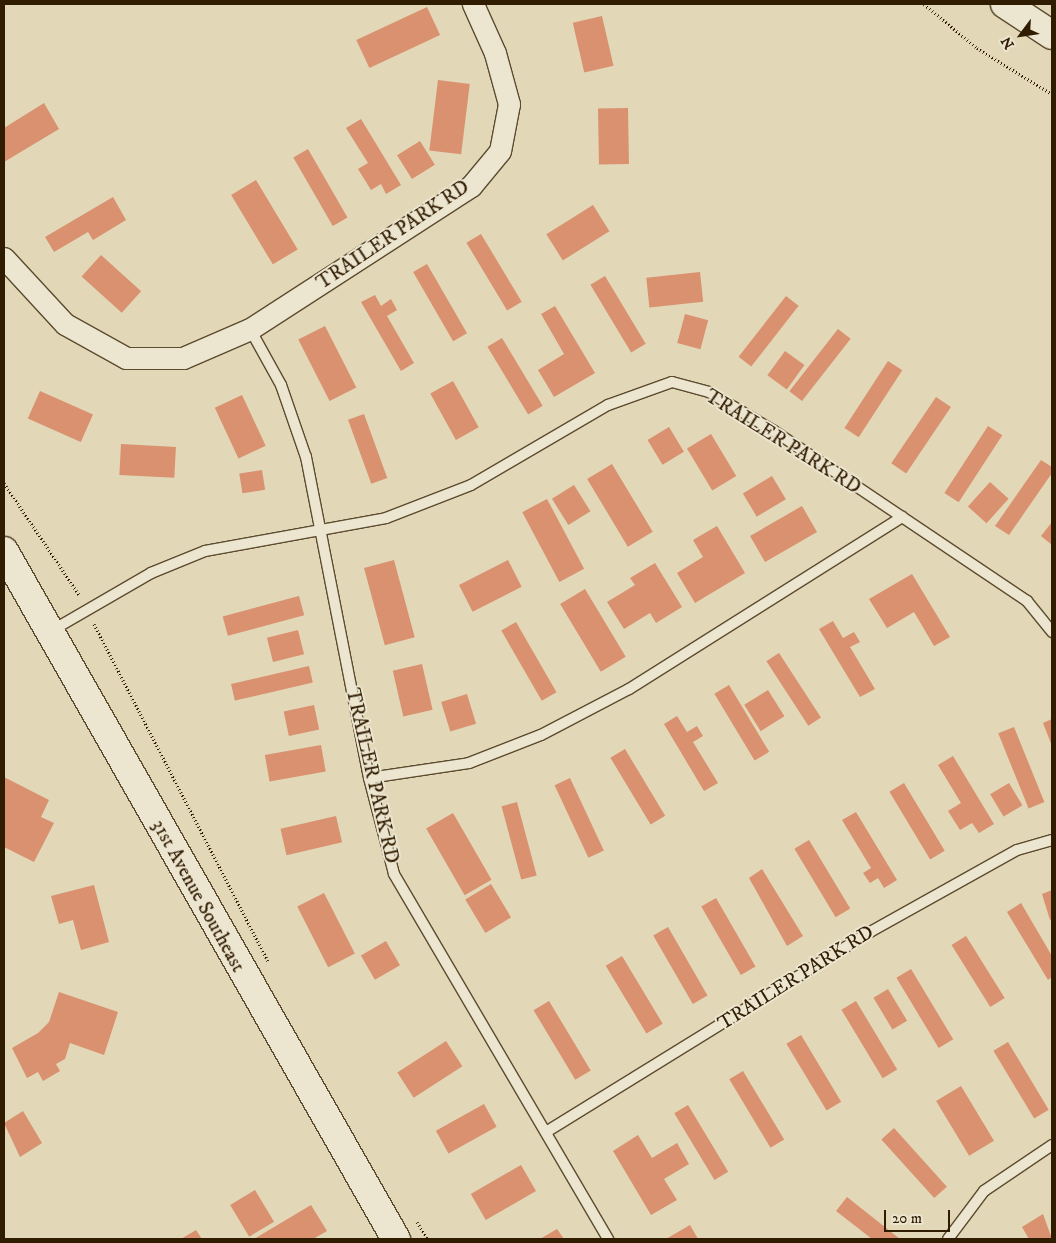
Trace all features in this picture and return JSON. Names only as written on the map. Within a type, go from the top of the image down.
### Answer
[{"type":"street","name":"TRAILER PARK RD","points":[[4,258],[65,324],[126,358],[183,358],[250,329],[470,186],[500,151],[509,104],[495,53],[473,4]]},
{"type":"street","points":[[1005,4],[1052,36]]},
{"type":"street","name":"31st Avenue Southeast","points":[[4,551],[396,1239]]},
{"type":"lane","name":"TRAILER PARK RD","points":[[250,329],[285,394],[306,457],[369,778],[394,874],[608,1239]]},
{"type":"lane","name":"TRAILER PARK RD","points":[[51,631],[151,573],[205,551],[322,532],[386,518],[471,484],[608,405],[672,382],[710,392],[902,517],[1027,601],[1052,632]]},
{"type":"lane","points":[[369,778],[469,763],[541,735],[629,689],[902,517]]},
{"type":"lane","name":"TRAILER PARK RD","points":[[546,1132],[870,932],[1017,850],[1052,840]]},
{"type":"lane","points":[[948,1239],[984,1190],[1052,1145]]},
{"type":"path","points":[[924,4],[977,48],[1052,94]]},
{"type":"path","points":[[4,483],[87,610],[270,964]]},
{"type":"path","points":[[412,1214],[428,1239]]},
{"type":"building","points":[[427,7],[440,35],[369,68],[356,40]]},
{"type":"building","points":[[602,16],[613,66],[584,72],[573,23]]},
{"type":"building","points":[[438,80],[470,84],[461,154],[429,150]]},
{"type":"building","points":[[44,103],[59,129],[4,162],[4,128]]},
{"type":"building","points":[[628,108],[629,164],[599,165],[598,109]]},
{"type":"building","points":[[361,119],[401,185],[386,194],[381,184],[371,190],[358,169],[368,163],[346,128]]},
{"type":"building","points":[[420,141],[435,165],[412,179],[397,155]]},
{"type":"building","points":[[308,149],[348,217],[333,226],[293,158]]},
{"type":"building","points":[[256,180],[298,249],[273,264],[231,195]]},
{"type":"building","points":[[113,197],[126,220],[93,240],[88,232],[54,252],[45,237]]},
{"type":"building","points":[[593,205],[609,231],[563,260],[546,234]]},
{"type":"building","points":[[481,234],[522,302],[507,310],[466,243]]},
{"type":"building","points":[[101,255],[141,291],[122,313],[82,277]]},
{"type":"building","points":[[427,264],[467,333],[453,341],[413,272]]},
{"type":"building","points":[[700,272],[703,302],[649,307],[646,278]]},
{"type":"building","points":[[605,276],[646,344],[631,352],[590,285]]},
{"type":"building","points":[[375,295],[381,306],[391,299],[397,310],[387,316],[414,363],[401,371],[361,302]]},
{"type":"building","points":[[786,296],[799,306],[751,367],[739,357]]},
{"type":"building","points":[[555,306],[595,373],[554,397],[538,370],[564,354],[541,314]]},
{"type":"building","points":[[685,314],[708,320],[700,349],[677,343]]},
{"type":"building","points":[[325,326],[356,387],[330,401],[298,340]]},
{"type":"building","points":[[838,329],[851,339],[802,401],[789,391]]},
{"type":"building","points":[[502,338],[543,406],[528,414],[487,347]]},
{"type":"building","points":[[785,351],[804,365],[787,389],[767,375]]},
{"type":"building","points":[[888,361],[902,370],[859,437],[844,428]]},
{"type":"building","points":[[453,381],[479,427],[456,440],[430,394]]},
{"type":"building","points":[[40,391],[93,415],[81,442],[28,418]]},
{"type":"building","points":[[242,395],[266,446],[238,458],[215,408]]},
{"type":"building","points":[[936,397],[951,407],[906,473],[891,463]]},
{"type":"building","points":[[364,414],[387,478],[371,484],[348,420]]},
{"type":"building","points":[[988,426],[1002,435],[959,502],[944,493]]},
{"type":"building","points":[[669,427],[684,452],[663,465],[648,440]]},
{"type":"building","points":[[711,434],[736,476],[712,490],[687,448]]},
{"type":"building","points":[[121,444],[176,447],[174,478],[119,475]]},
{"type":"building","points":[[1041,460],[1052,467],[1052,473],[1009,535],[995,526]]},
{"type":"building","points":[[612,464],[653,532],[628,547],[587,479]]},
{"type":"building","points":[[262,470],[265,490],[242,493],[239,474]]},
{"type":"building","points":[[772,476],[786,499],[757,517],[743,494]]},
{"type":"building","points":[[990,482],[1009,499],[986,523],[968,507]]},
{"type":"building","points":[[574,485],[590,511],[568,525],[552,499]]},
{"type":"building","points":[[547,499],[584,569],[559,582],[522,512]]},
{"type":"building","points":[[802,506],[817,532],[765,562],[750,536]]},
{"type":"building","points":[[1052,522],[1052,545],[1041,536]]},
{"type":"building","points":[[717,526],[745,573],[695,603],[677,573],[703,557],[693,540]]},
{"type":"building","points":[[394,560],[415,637],[385,645],[364,568]]},
{"type":"building","points":[[508,560],[522,587],[473,612],[459,585]]},
{"type":"building","points":[[655,563],[682,607],[656,623],[650,613],[624,629],[607,602],[635,585],[630,578]]},
{"type":"building","points":[[912,574],[950,637],[934,646],[914,612],[887,628],[869,599]]},
{"type":"building","points":[[585,589],[626,657],[601,672],[560,604]]},
{"type":"building","points":[[299,596],[304,615],[228,636],[223,616]]},
{"type":"building","points":[[833,621],[843,638],[854,632],[860,642],[850,647],[875,689],[860,697],[819,629]]},
{"type":"building","points":[[516,622],[556,692],[542,701],[501,630]]},
{"type":"building","points":[[298,630],[304,654],[273,662],[267,638]]},
{"type":"building","points":[[779,653],[821,718],[808,726],[766,661]]},
{"type":"building","points":[[422,664],[433,710],[403,717],[393,671]]},
{"type":"building","points":[[309,666],[313,683],[235,701],[231,684]]},
{"type":"building","points":[[729,685],[769,752],[755,761],[714,694]]},
{"type":"building","points":[[768,690],[784,716],[761,731],[744,705]]},
{"type":"building","points":[[467,694],[476,724],[450,732],[441,702]]},
{"type":"building","points":[[314,705],[319,729],[289,736],[284,711]]},
{"type":"building","points":[[677,716],[687,732],[697,726],[703,736],[693,742],[718,783],[704,791],[664,724]]},
{"type":"building","points":[[1052,719],[1052,746],[1043,723]]},
{"type":"building","points":[[1014,727],[1044,802],[1029,808],[998,733]]},
{"type":"building","points":[[321,745],[326,772],[270,781],[265,755]]},
{"type":"building","points":[[625,749],[665,816],[651,825],[610,758]]},
{"type":"building","points":[[953,756],[994,824],[979,833],[972,823],[960,830],[948,811],[961,803],[938,765]]},
{"type":"building","points":[[4,777],[49,800],[41,817],[54,823],[34,862],[4,847]]},
{"type":"building","points":[[570,778],[604,851],[588,858],[555,785]]},
{"type":"building","points":[[904,783],[945,851],[930,859],[889,792]]},
{"type":"building","points":[[1009,783],[1022,805],[1004,817],[990,794]]},
{"type":"building","points":[[517,802],[537,875],[521,880],[502,806]]},
{"type":"building","points":[[856,812],[897,880],[884,888],[878,878],[870,883],[863,873],[871,868],[842,820]]},
{"type":"building","points":[[453,813],[492,880],[465,895],[426,828]]},
{"type":"building","points":[[336,816],[342,842],[287,855],[280,829]]},
{"type":"building","points":[[809,840],[850,909],[836,917],[794,849]]},
{"type":"building","points":[[762,869],[803,936],[787,946],[749,878]]},
{"type":"building","points":[[491,884],[511,917],[485,933],[465,899]]},
{"type":"building","points":[[94,885],[109,942],[81,950],[73,920],[59,924],[51,896]]},
{"type":"building","points":[[1052,890],[1052,919],[1050,920],[1042,894]]},
{"type":"building","points":[[324,893],[355,954],[328,967],[297,907]]},
{"type":"building","points":[[716,898],[756,966],[741,975],[701,906]]},
{"type":"building","points":[[1021,903],[1052,956],[1052,977],[1048,980],[1007,912]]},
{"type":"building","points":[[668,927],[708,995],[693,1004],[653,936]]},
{"type":"building","points":[[966,936],[1005,998],[990,1007],[952,945]]},
{"type":"building","points":[[386,941],[400,965],[375,980],[361,956]]},
{"type":"building","points":[[622,956],[663,1024],[646,1034],[606,966]]},
{"type":"building","points":[[911,969],[953,1039],[939,1048],[896,978]]},
{"type":"building","points":[[888,989],[907,1021],[892,1029],[873,998]]},
{"type":"building","points":[[59,992],[118,1012],[104,1055],[70,1043],[65,1059],[56,1064],[60,1071],[43,1081],[38,1072],[27,1078],[12,1048],[38,1033],[49,1022]]},
{"type":"building","points":[[549,1001],[591,1070],[575,1080],[534,1010]]},
{"type":"building","points":[[856,1001],[897,1070],[883,1078],[841,1010]]},
{"type":"building","points":[[801,1035],[841,1102],[827,1111],[786,1044]]},
{"type":"building","points":[[446,1041],[462,1066],[414,1098],[397,1073]]},
{"type":"building","points":[[1008,1042],[1049,1110],[1034,1118],[993,1051]]},
{"type":"building","points":[[743,1071],[784,1140],[770,1148],[729,1079]]},
{"type":"building","points":[[961,1086],[994,1141],[969,1156],[936,1101]]},
{"type":"building","points":[[484,1104],[497,1127],[449,1153],[436,1131]]},
{"type":"building","points":[[688,1105],[728,1172],[714,1180],[674,1113]]},
{"type":"building","points":[[23,1111],[42,1143],[20,1157],[4,1123]]},
{"type":"building","points":[[894,1128],[947,1187],[934,1198],[881,1139]]},
{"type":"building","points":[[638,1135],[652,1158],[677,1143],[689,1164],[664,1179],[677,1200],[651,1215],[613,1151]]},
{"type":"building","points":[[521,1165],[536,1191],[486,1220],[471,1194]]},
{"type":"building","points":[[255,1190],[274,1222],[249,1237],[230,1205]]},
{"type":"building","points":[[847,1197],[900,1239],[872,1239],[836,1211]]},
{"type":"building","points":[[311,1205],[327,1231],[313,1239],[254,1239]]},
{"type":"building","points":[[1043,1214],[1052,1239],[1029,1239],[1022,1227]]},
{"type":"building","points":[[690,1225],[698,1239],[666,1239]]},
{"type":"building","points":[[557,1229],[564,1239],[540,1239]]},
{"type":"building","points":[[196,1230],[202,1239],[181,1239]]}]
